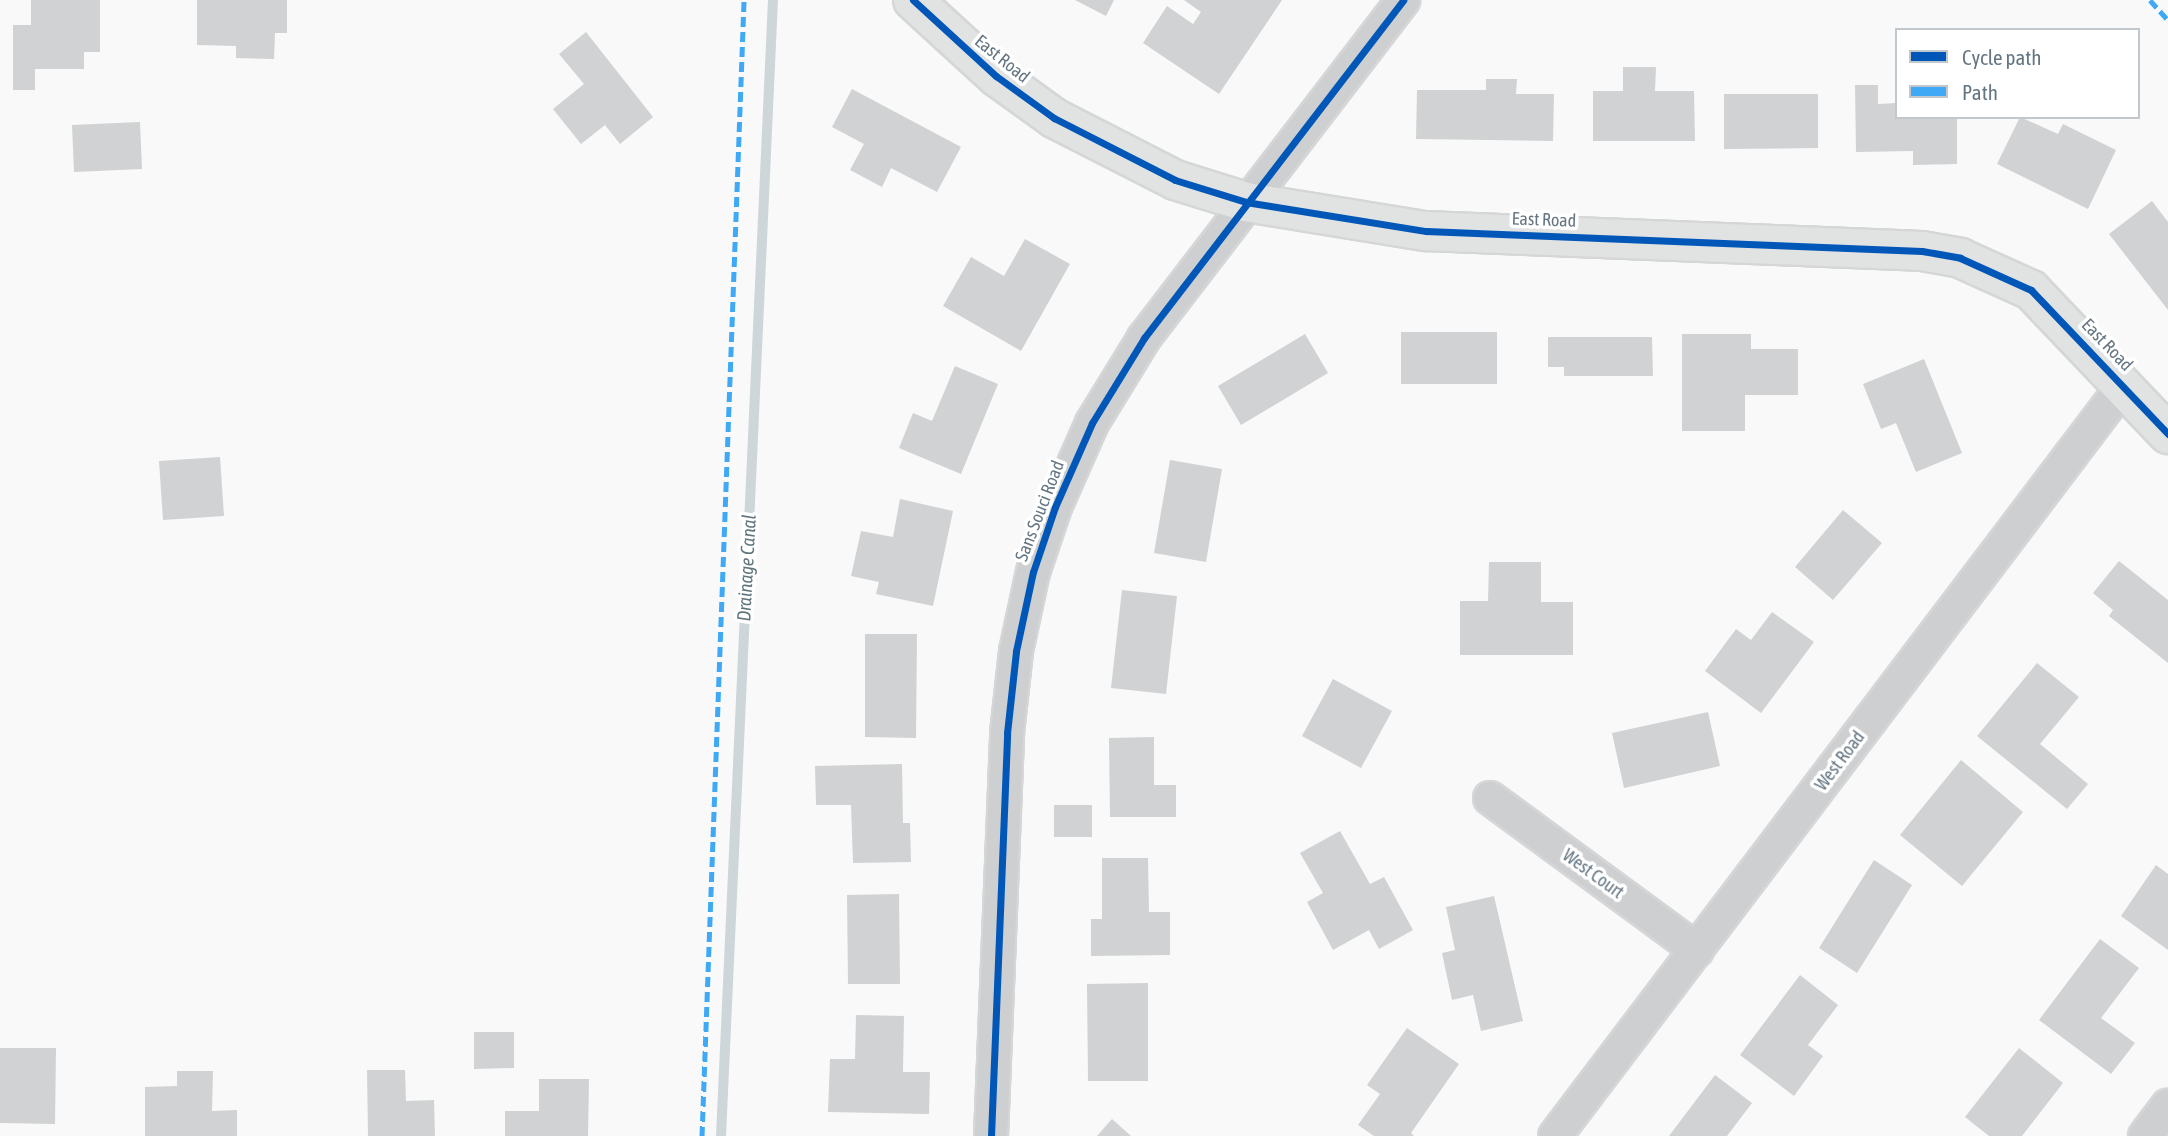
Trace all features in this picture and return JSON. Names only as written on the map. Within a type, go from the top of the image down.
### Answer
[{"type":"street","name":"East Road","points":[[913,0],[996,76],[1054,118],[1175,180],[1246,202],[1426,231],[1922,251],[1960,258],[2031,289],[2168,434]]},
{"type":"street","name":"Sans Souci Road","points":[[991,1136],[1007,733],[1016,650],[1033,572],[1055,507],[1092,424],[1144,338],[1403,0]]},
{"type":"street","name":"West Road","points":[[1555,1136],[2124,385]]},
{"type":"street","name":"West Court","points":[[1490,798],[1697,950]]},
{"type":"street","points":[[2145,1136],[2168,1106]]},
{"type":"building","points":[[31,0],[100,0],[100,52],[84,52],[84,69],[35,69],[35,90],[13,90],[13,25],[31,25]]},
{"type":"building","points":[[197,0],[287,0],[287,33],[275,33],[274,59],[236,58],[236,46],[197,45]]},
{"type":"building","points":[[1075,0],[1114,0],[1106,16]]},
{"type":"building","points":[[1184,0],[1282,0],[1219,94],[1143,43],[1167,6],[1193,24],[1201,12]]},
{"type":"building","points":[[586,32],[653,117],[620,144],[605,125],[581,144],[553,109],[584,84],[559,54]]},
{"type":"building","points":[[1623,67],[1656,67],[1655,91],[1694,91],[1695,141],[1593,141],[1593,91],[1623,91]]},
{"type":"building","points":[[1486,79],[1517,79],[1516,94],[1554,94],[1553,141],[1416,139],[1417,90],[1486,90]]},
{"type":"building","points":[[1855,85],[1878,85],[1878,104],[1895,103],[1895,119],[1957,119],[1957,164],[1913,165],[1913,151],[1856,152]]},
{"type":"building","points":[[852,89],[961,147],[937,192],[891,168],[882,187],[850,170],[864,144],[832,127]]},
{"type":"building","points":[[1724,94],[1818,94],[1818,148],[1724,149]]},
{"type":"building","points":[[2019,119],[2058,134],[2063,124],[2116,150],[2088,209],[1997,164]]},
{"type":"building","points":[[140,122],[142,169],[74,172],[72,125]]},
{"type":"building","points":[[2152,201],[2168,222],[2168,310],[2109,234]]},
{"type":"building","points":[[1025,239],[1070,264],[1021,351],[943,306],[971,257],[1004,276]]},
{"type":"building","points":[[1401,332],[1497,332],[1497,384],[1401,384]]},
{"type":"building","points":[[1305,334],[1328,373],[1241,425],[1218,386]]},
{"type":"building","points":[[1682,334],[1751,334],[1751,349],[1798,349],[1798,395],[1745,395],[1745,431],[1682,431]]},
{"type":"building","points":[[1548,337],[1652,337],[1653,376],[1564,376],[1564,367],[1548,367]]},
{"type":"building","points":[[1924,359],[1962,453],[1916,472],[1896,423],[1881,429],[1863,384]]},
{"type":"building","points":[[955,366],[998,384],[961,474],[899,448],[913,413],[932,421]]},
{"type":"building","points":[[220,457],[224,516],[163,520],[159,461]]},
{"type":"building","points":[[1170,460],[1222,469],[1206,562],[1154,553]]},
{"type":"building","points":[[900,499],[953,511],[933,606],[876,594],[879,582],[851,576],[861,531],[893,537]]},
{"type":"building","points":[[1843,510],[1882,543],[1833,600],[1795,567]]},
{"type":"building","points":[[2119,561],[2168,600],[2168,663],[2109,616],[2113,610],[2093,593]]},
{"type":"building","points":[[1489,562],[1541,562],[1541,602],[1573,602],[1573,655],[1460,655],[1460,601],[1488,601]]},
{"type":"building","points":[[1122,590],[1177,596],[1166,694],[1111,688]]},
{"type":"building","points":[[1772,612],[1814,642],[1761,713],[1705,671],[1736,629],[1751,640]]},
{"type":"building","points":[[865,634],[917,634],[916,738],[865,737]]},
{"type":"building","points":[[2037,663],[2079,697],[2040,744],[2088,784],[2067,809],[1977,736]]},
{"type":"building","points":[[1333,679],[1392,711],[1361,768],[1302,736]]},
{"type":"building","points":[[1708,712],[1720,766],[1624,788],[1612,733]]},
{"type":"building","points":[[1154,737],[1154,785],[1176,785],[1176,817],[1110,817],[1109,738]]},
{"type":"building","points":[[1961,760],[2023,812],[1962,886],[1900,835]]},
{"type":"building","points":[[902,764],[903,823],[910,823],[911,862],[853,863],[851,805],[816,805],[815,766]]},
{"type":"building","points":[[1054,805],[1092,805],[1092,837],[1054,837]]},
{"type":"building","points":[[1340,831],[1370,884],[1384,877],[1413,930],[1379,949],[1369,930],[1333,950],[1307,902],[1323,893],[1300,853]]},
{"type":"building","points":[[1102,858],[1148,858],[1149,912],[1170,912],[1170,955],[1091,956],[1091,919],[1102,919]]},
{"type":"building","points":[[1874,860],[1912,885],[1857,973],[1819,948]]},
{"type":"building","points":[[2156,865],[2168,874],[2168,950],[2121,916]]},
{"type":"building","points":[[899,894],[900,984],[848,984],[847,895]]},
{"type":"building","points":[[1494,896],[1523,1021],[1481,1031],[1473,995],[1452,1000],[1442,953],[1455,950],[1446,907]]},
{"type":"building","points":[[2100,939],[2139,968],[2101,1018],[2135,1043],[2111,1074],[2039,1020]]},
{"type":"building","points":[[1800,975],[1838,1005],[1808,1045],[1823,1056],[1794,1096],[1740,1055]]},
{"type":"building","points":[[1148,983],[1148,1081],[1088,1081],[1087,984]]},
{"type":"building","points":[[856,1015],[904,1016],[903,1072],[930,1072],[929,1114],[828,1112],[830,1059],[855,1059]]},
{"type":"building","points":[[1407,1028],[1459,1064],[1411,1133],[1414,1136],[1374,1136],[1358,1125],[1380,1094],[1367,1085]]},
{"type":"building","points":[[474,1032],[514,1032],[514,1068],[474,1069]]},
{"type":"building","points":[[0,1048],[56,1048],[55,1124],[0,1123]]},
{"type":"building","points":[[2019,1048],[2063,1083],[2022,1136],[1989,1136],[1965,1117]]},
{"type":"building","points":[[367,1070],[405,1070],[406,1101],[434,1100],[435,1136],[368,1136]]},
{"type":"building","points":[[177,1071],[213,1071],[212,1111],[237,1110],[237,1136],[145,1136],[145,1087],[177,1086]]},
{"type":"building","points":[[1715,1075],[1752,1103],[1727,1136],[1669,1136]]},
{"type":"building","points":[[539,1079],[589,1079],[588,1136],[505,1136],[505,1111],[539,1111]]},
{"type":"building","points":[[1112,1119],[1131,1136],[1097,1136]]},
{"type":"waterway","name":"Drainage Canal","points":[[721,1136],[773,0]]},
{"type":"marked path","points":[[702,1136],[744,0]]},
{"type":"marked path","points":[[2150,0],[2168,20]]},
{"type":"cycle path","points":[[913,0],[996,76],[1054,118],[1175,180],[1246,202],[1426,231],[1922,251],[1960,258],[2031,290],[2168,434]]},
{"type":"cycle path","points":[[991,1136],[1007,733],[1016,651],[1033,572],[1055,507],[1092,423],[1144,338],[1403,0]]}]
